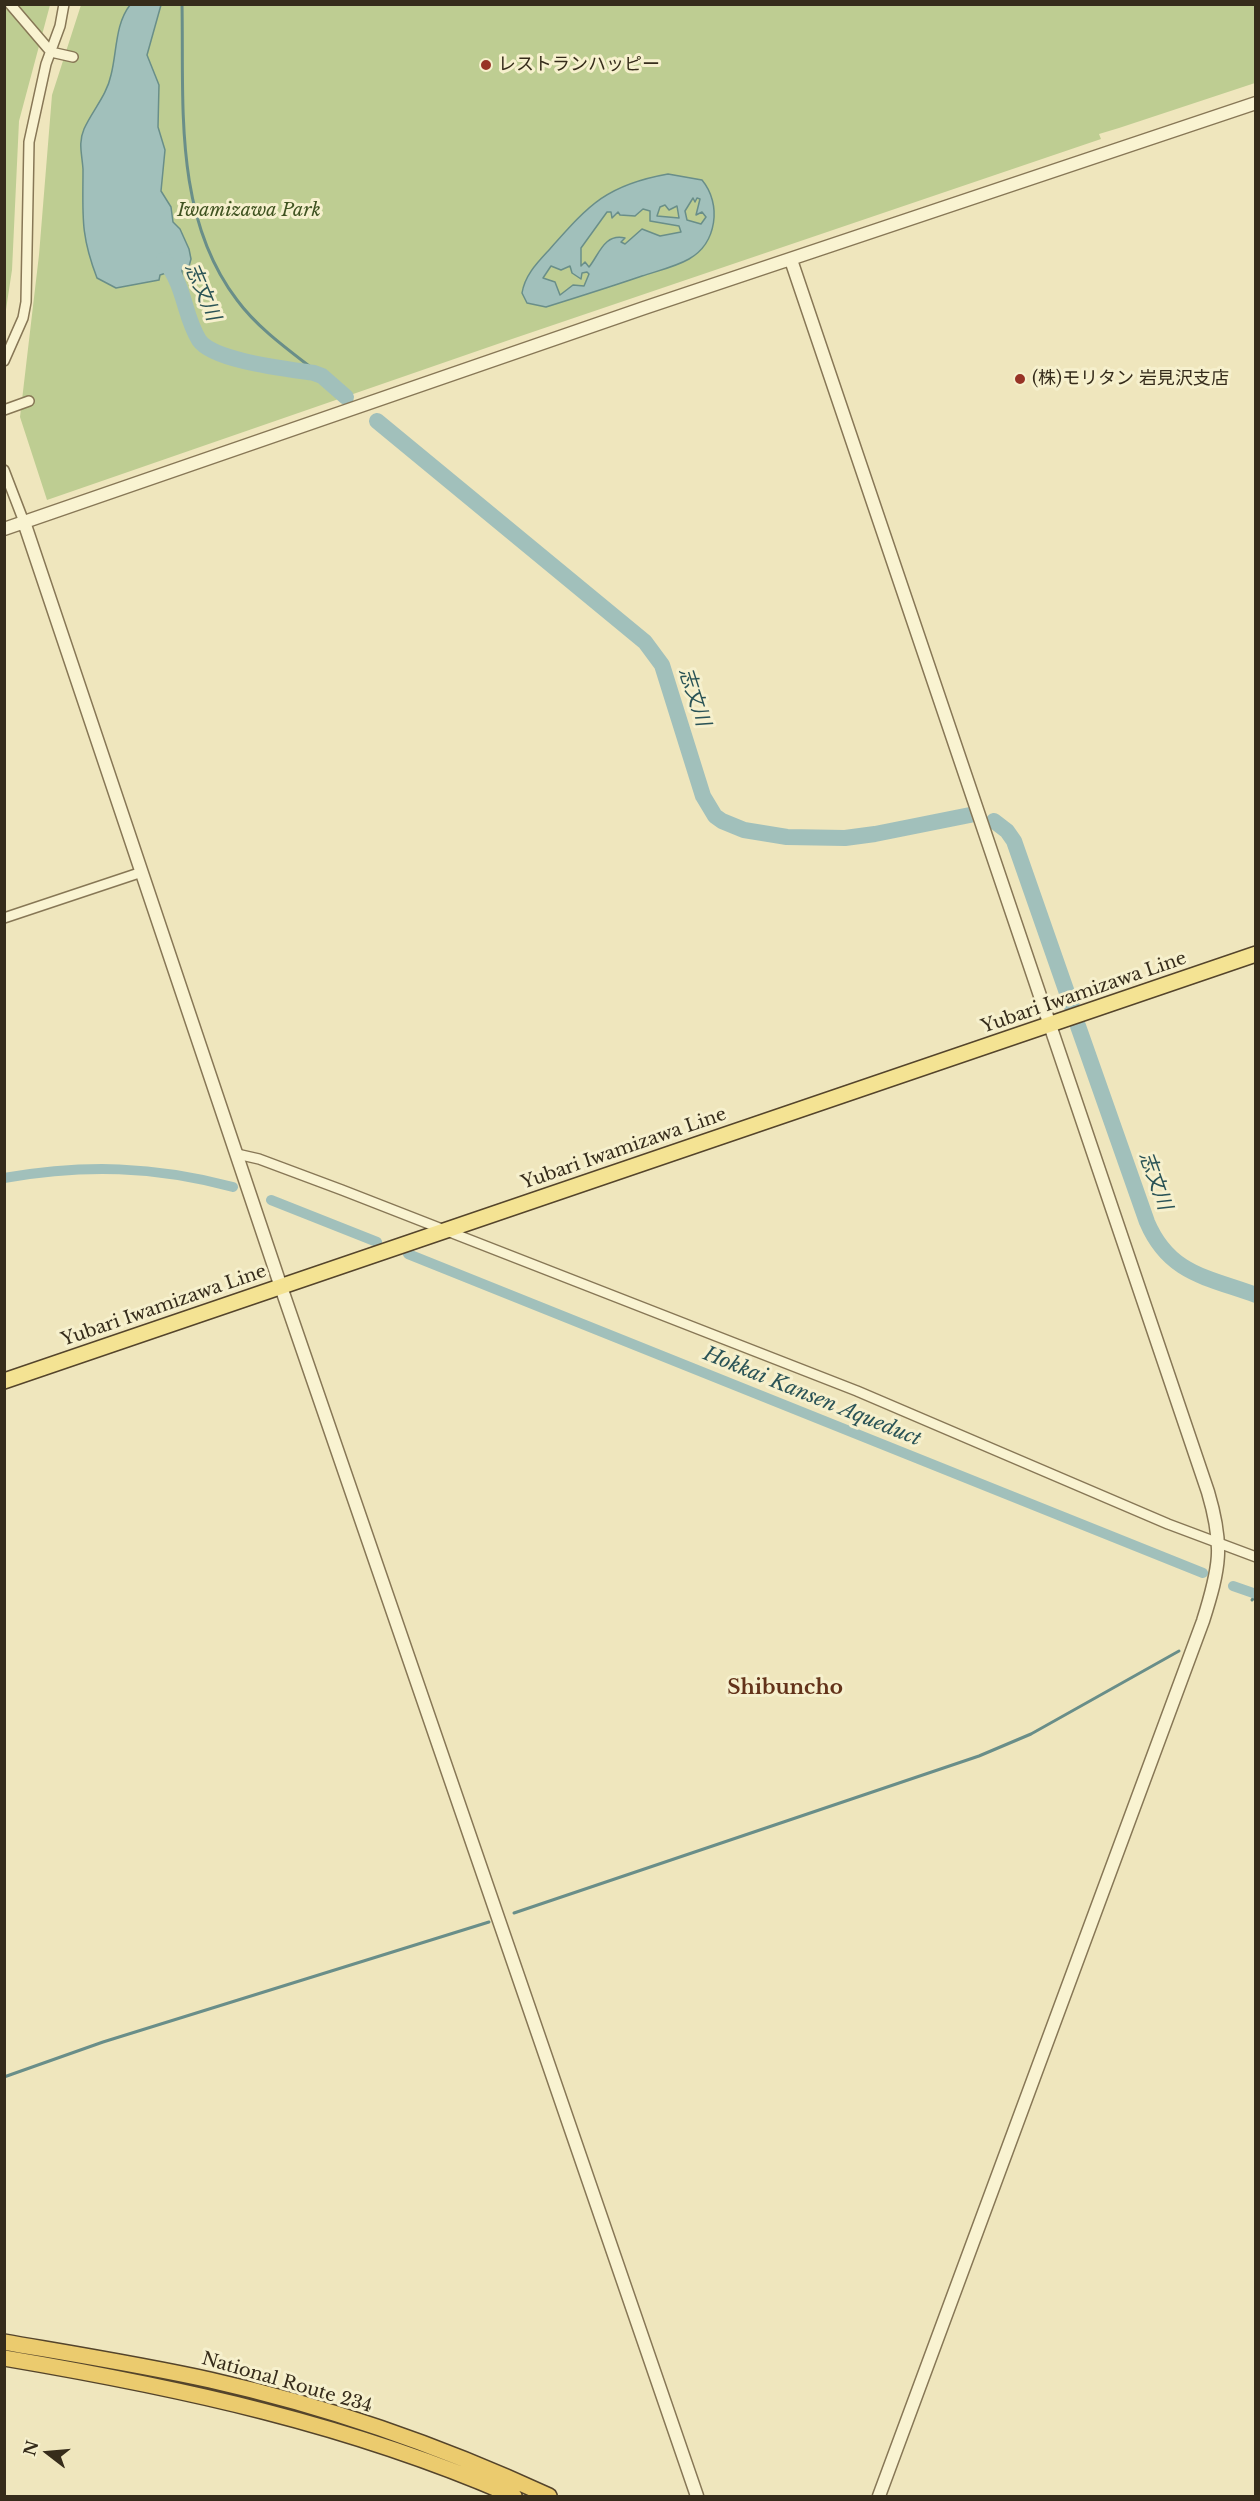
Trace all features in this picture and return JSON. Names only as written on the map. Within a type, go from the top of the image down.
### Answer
[{"type":"highway","name":"National Route 234","points":[[4,2342],[177,2373],[313,2407],[418,2442],[549,2496]]},
{"type":"highway","points":[[4,2358],[203,2394],[302,2420],[410,2455],[514,2496]]},
{"type":"main road","name":"Yubari Iwamizawa Line","points":[[4,1381],[1256,954]]},
{"type":"street","points":[[10,4],[51,52],[73,57]]},
{"type":"street","points":[[4,361],[23,318],[26,302],[29,142],[64,4]]},
{"type":"street","points":[[4,529],[1256,103]]},
{"type":"street","points":[[791,260],[1208,1491],[1219,1542],[1217,1576],[1203,1621],[879,2496]]},
{"type":"street","points":[[4,410],[29,402]]},
{"type":"street","points":[[4,470],[24,522],[281,1287],[697,2496]]},
{"type":"street","points":[[4,918],[142,872]]},
{"type":"street","points":[[237,1154],[331,1186],[857,1391],[1168,1524],[1256,1557]]},
{"type":"green space","points":[[4,5],[50,5],[19,121],[12,270],[5,316]]},
{"type":"green space","name":"Iwamizawa Park","points":[[81,5],[1255,5],[1255,83],[1099,134],[1101,139],[47,500],[20,417],[39,255],[52,95]]},
{"type":"water","points":[[130,5],[161,5],[147,55],[159,85],[158,127],[165,150],[161,191],[171,207],[173,222],[180,229],[191,259],[188,270],[182,270],[182,275],[169,276],[166,273],[160,275],[159,280],[116,288],[97,278],[88,249],[84,224],[81,144],[84,129],[109,82],[119,29]]},
{"type":"water","points":[[668,174],[702,180],[712,200],[714,222],[706,243],[698,252],[672,267],[546,307],[527,303],[522,293],[529,275],[576,221],[600,199],[629,184]],"holes":[[[693,198],[695,202],[697,198],[700,199],[696,215],[702,212],[706,217],[701,224],[687,220],[685,211]],[[665,205],[669,210],[677,206],[679,218],[657,216],[660,207]],[[643,209],[650,211],[650,221],[679,226],[681,232],[660,236],[642,229],[625,244],[621,242],[625,238],[612,239],[603,246],[589,267],[585,262],[581,266],[581,248],[607,212],[611,212],[612,218],[618,212],[620,215],[635,216]],[[551,266],[561,270],[570,266],[572,273],[581,279],[582,273],[589,274],[584,286],[573,285],[560,295],[555,282],[543,278]]]},
{"type":"waterway","points":[[182,4],[182,81],[186,158],[192,196],[202,232],[216,267],[246,311],[277,341],[322,376]]},
{"type":"waterway","name":"志文川","points":[[164,260],[181,290],[194,330],[199,340],[207,347],[235,359],[314,373],[322,376],[346,397]]},
{"type":"waterway","name":"志文川","points":[[377,421],[645,642],[662,665],[703,796],[715,816],[722,821],[744,830],[787,837],[845,838],[970,815]]},
{"type":"waterway","name":"志文川","points":[[994,821],[1007,831],[1014,841],[1072,1007]]},
{"type":"waterway","name":"志文川","points":[[1078,1026],[1147,1222],[1156,1239],[1166,1253],[1191,1271],[1256,1295]]},
{"type":"waterway","name":"Hokkai Kansen Aqueduct","points":[[4,1178],[63,1171],[119,1169],[175,1175],[233,1187]]},
{"type":"waterway","name":"Hokkai Kansen Aqueduct","points":[[271,1200],[377,1242]]},
{"type":"waterway","name":"Hokkai Kansen Aqueduct","points":[[408,1254],[1203,1573]]},
{"type":"waterway","name":"Hokkai Kansen Aqueduct","points":[[1233,1586],[1256,1594]]},
{"type":"waterway","name":"Hokkai Kansen Aqueduct","points":[[1252,1600],[1256,1595]]},
{"type":"waterway","points":[[514,1913],[979,1756],[1031,1734],[1179,1651]]},
{"type":"waterway","points":[[4,2077],[103,2042],[489,1922]]},
{"type":"place","name":"レストランハッピー","points":[[486,65]]},
{"type":"place","name":"(株)モリタン 岩見沢支店","points":[[1020,379]]},
{"type":"district","name":"Shibuncho","points":[[785,1688]]}]
